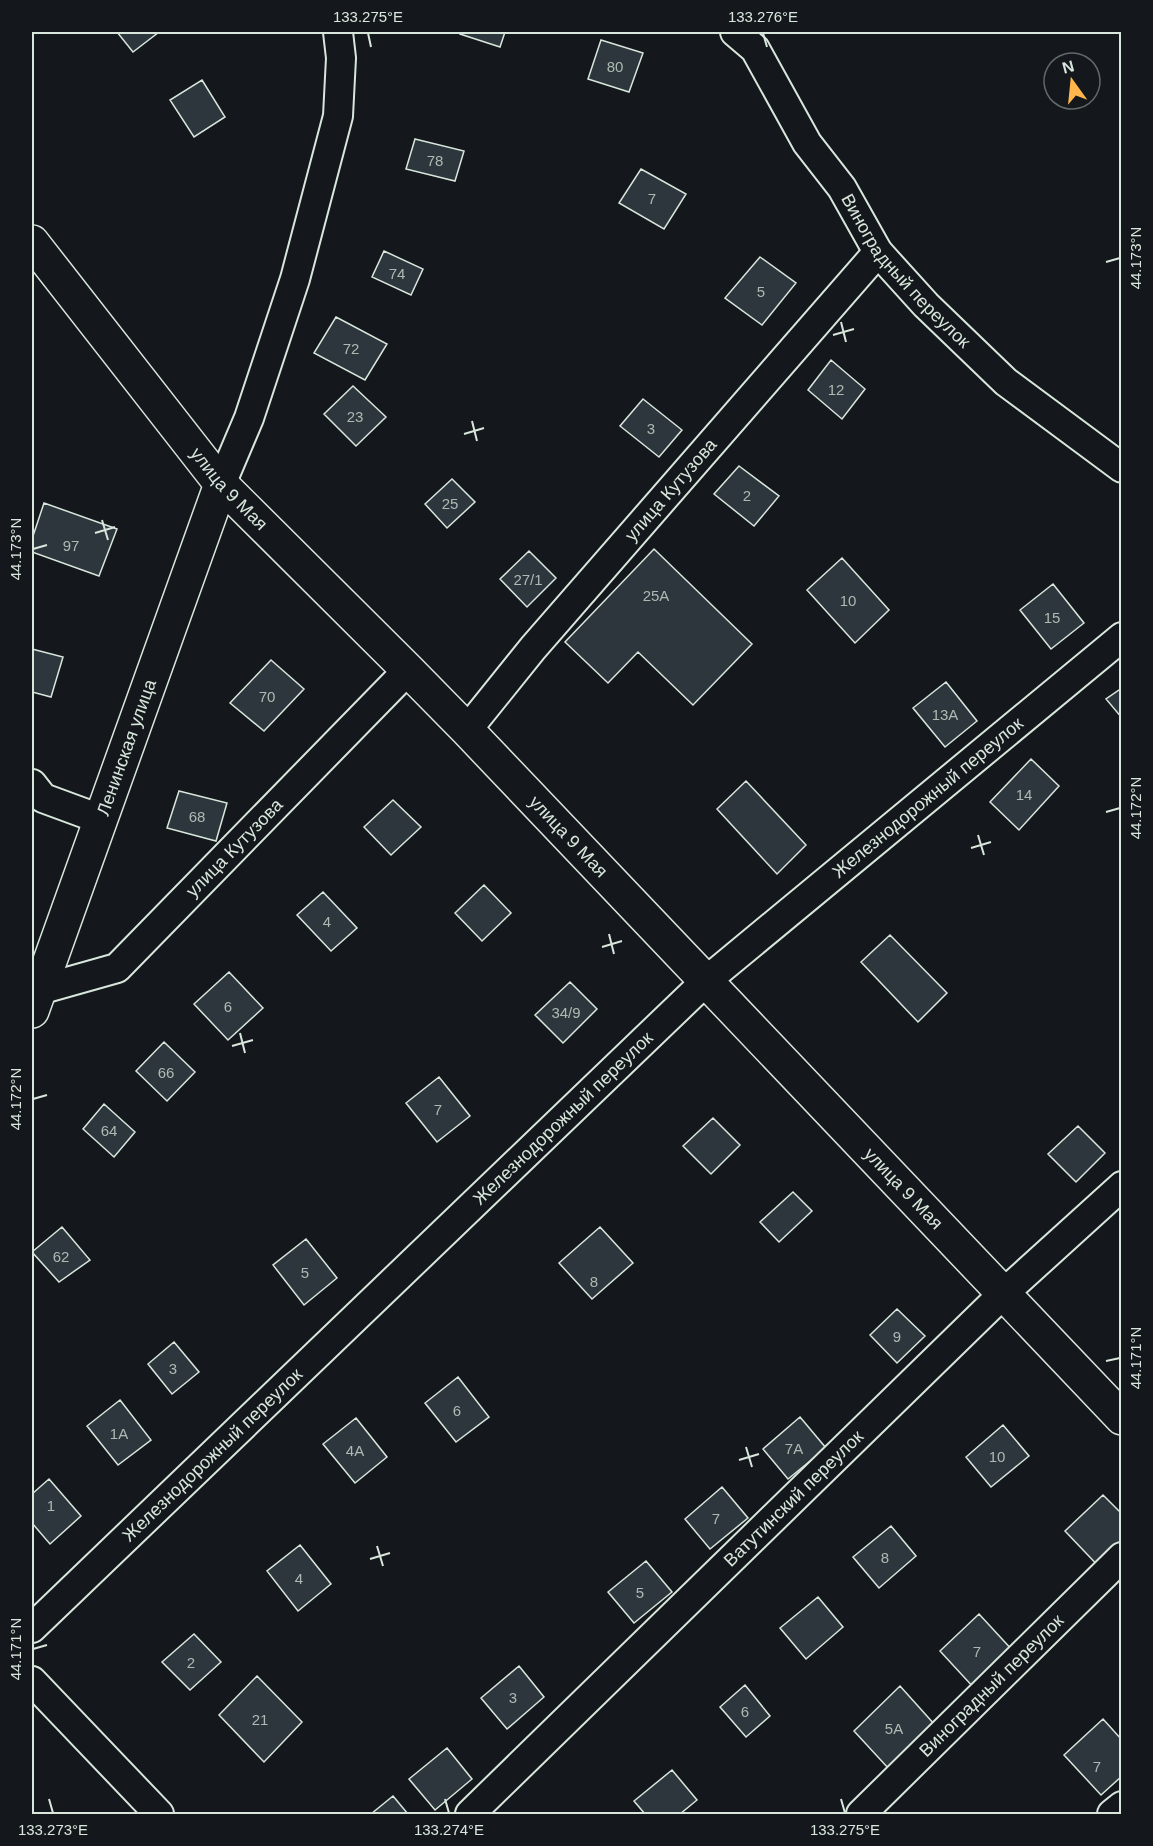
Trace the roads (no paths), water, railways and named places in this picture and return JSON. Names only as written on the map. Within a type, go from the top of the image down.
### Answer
[{"type":"main road","name":"улица 9 Мая","points":[[32,242],[221,484],[467,730],[1122,1418]]},
{"type":"main road","name":"Ленинская улица","points":[[35,1001],[221,484]]},
{"type":"street","points":[[221,484],[249,418],[295,279],[338,116],[341,58],[338,32]]},
{"type":"street","name":"Виноградный переулок","points":[[735,32],[755,49],[807,143],[842,188],[878,252],[926,305],[1006,382],[1122,468]]},
{"type":"street","name":"улица Кутузова","points":[[467,730],[533,648],[878,252]]},
{"type":"street","name":"Железнодорожный переулок","points":[[32,1628],[706,981],[1122,637]]},
{"type":"street","name":"улица Кутузова","points":[[35,1001],[117,968],[408,670]]},
{"type":"street","points":[[32,784],[43,798],[100,819]]},
{"type":"street","name":"Ватутинский переулок","points":[[470,1815],[1003,1294],[1122,1186]]},
{"type":"street","name":"Виноградный переулок","points":[[861,1815],[1122,1557]]},
{"type":"street","points":[[32,1681],[159,1815]]},
{"type":"street","points":[[1112,1815],[1122,1806]]}]
